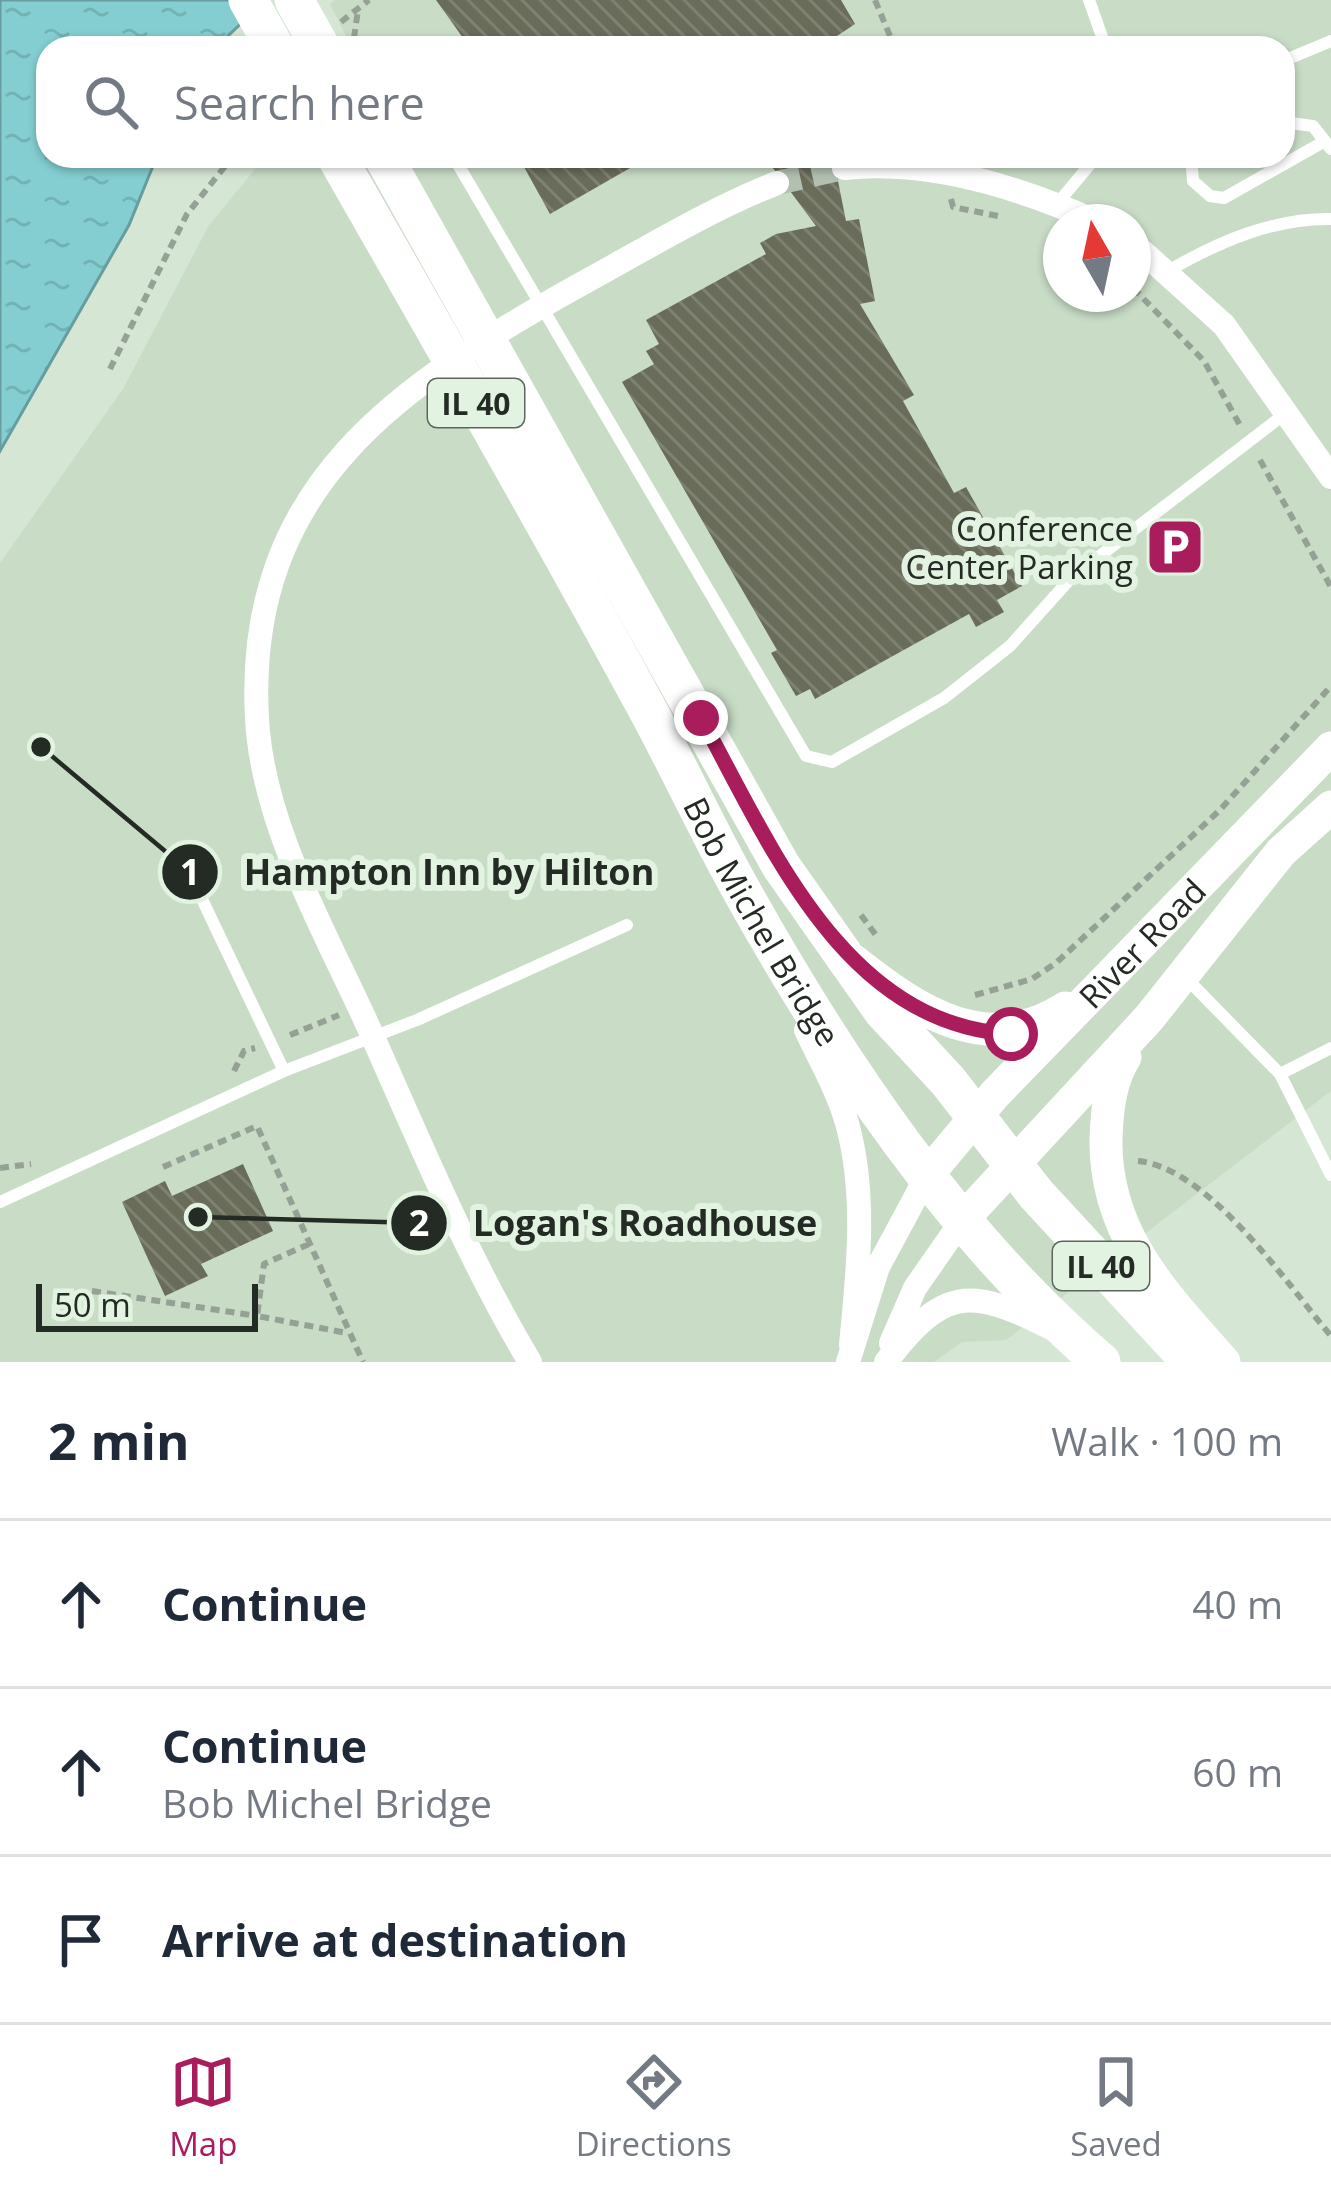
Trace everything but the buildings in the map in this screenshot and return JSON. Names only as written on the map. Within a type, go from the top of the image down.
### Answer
[{"type":"main road","points":[[248,0],[268,36]]},
{"type":"main road","points":[[294,0],[314,36]]},
{"type":"main road","name":"Bob Michel Bridge","points":[[343,168],[616,650],[742,892],[846,1059],[928,1174]]},
{"type":"main road","name":"Bob Michel Bridge","points":[[389,168],[652,629],[781,866],[966,1128]]},
{"type":"main road","name":"River Road","points":[[928,1174],[966,1128],[1331,748]]},
{"type":"main road","name":"River Road","points":[[964,1219],[1150,1018],[1281,852],[1331,807]]},
{"type":"main road","points":[[838,948],[926,1008],[981,1032],[1011,1034],[1049,1018],[1127,958]]},
{"type":"main road","points":[[1150,1018],[1114,1080],[1107,1117],[1108,1183],[1139,1261],[1224,1362]]},
{"type":"main road","name":"IL 40","points":[[966,1128],[1191,1362]]},
{"type":"main road","name":"IL 40","points":[[928,1174],[1088,1351]]},
{"type":"street","points":[[911,168],[1057,204]]},
{"type":"street","points":[[530,1362],[492,1298],[281,828],[257,723],[257,680],[272,585],[319,484],[354,437],[415,386],[540,307],[732,202],[777,183]]},
{"type":"street","points":[[1151,257],[1224,326],[1331,477]]},
{"type":"street","points":[[742,892],[847,1121],[859,1231],[849,1353]]},
{"type":"street","points":[[849,1353],[878,1268],[928,1174]]},
{"type":"street","points":[[884,1362],[915,1288],[964,1219]]},
{"type":"street","points":[[884,1362],[913,1327],[940,1306],[962,1298],[993,1300],[1088,1351]]},
{"type":"lane","points":[[1089,0],[1102,36]]},
{"type":"lane","points":[[1295,56],[1331,40]]},
{"type":"lane","points":[[1295,124],[1313,126],[1328,145],[1295,162]]},
{"type":"lane","points":[[460,168],[806,756],[832,762],[944,698],[1010,646],[1072,578],[1286,413]]},
{"type":"lane","points":[[1057,204],[1087,168]]},
{"type":"lane","points":[[1192,168],[1193,181],[1210,196],[1224,198],[1283,168]]},
{"type":"lane","points":[[1168,271],[1214,244],[1302,219],[1331,219]]},
{"type":"lane","points":[[179,851],[284,1071]]},
{"type":"lane","points":[[0,1202],[284,1071],[371,1033],[417,1019],[627,925]]},
{"type":"lane","points":[[1184,976],[1280,1074],[1331,1175]]},
{"type":"lane","points":[[1280,1074],[1331,1048]]},
{"type":"path","points":[[875,0],[890,36]]},
{"type":"path","points":[[354,36],[358,8]]},
{"type":"path","points":[[110,369],[187,214],[223,168]]},
{"type":"path","points":[[953,207],[1022,222]]},
{"type":"path","points":[[971,995],[1032,980],[1056,963],[1220,810],[1331,686]]},
{"type":"path","points":[[850,902],[891,950]]},
{"type":"path","points":[[217,1079],[238,1069],[244,1051],[359,1006]]},
{"type":"path","points":[[163,1167],[256,1126],[363,1362]]},
{"type":"path","points":[[0,1168],[51,1155]]},
{"type":"path","points":[[1119,1159],[1167,1166],[1225,1213],[1331,1336]]},
{"type":"path","points":[[257,1316],[264,1264],[309,1244]]},
{"type":"path","points":[[92,1291],[350,1334]]},
{"type":"shaded area","points":[[335,0],[1331,0],[1331,1091],[1006,1340],[962,1342],[934,1362],[0,1362],[0,563],[123,389],[209,225],[256,168],[1295,168],[1295,36],[346,36],[330,4]]},
{"type":"water","points":[[0,0],[266,0],[228,36],[36,36],[36,168],[152,168],[129,225],[0,451]]},
{"type":"tunnel","points":[[777,183],[844,168]]},
{"type":"place","name":"Conference Center Parking","points":[[1175,547]]},
{"type":"place","name":"Hampton Inn by Hilton","points":[[41,747]]},
{"type":"place","name":"Logan's Roadhouse","points":[[198,1217]]},
{"type":"route","points":[[701,718],[781,866],[838,948],[880,981],[926,1008],[981,1032],[1011,1034]]}]
